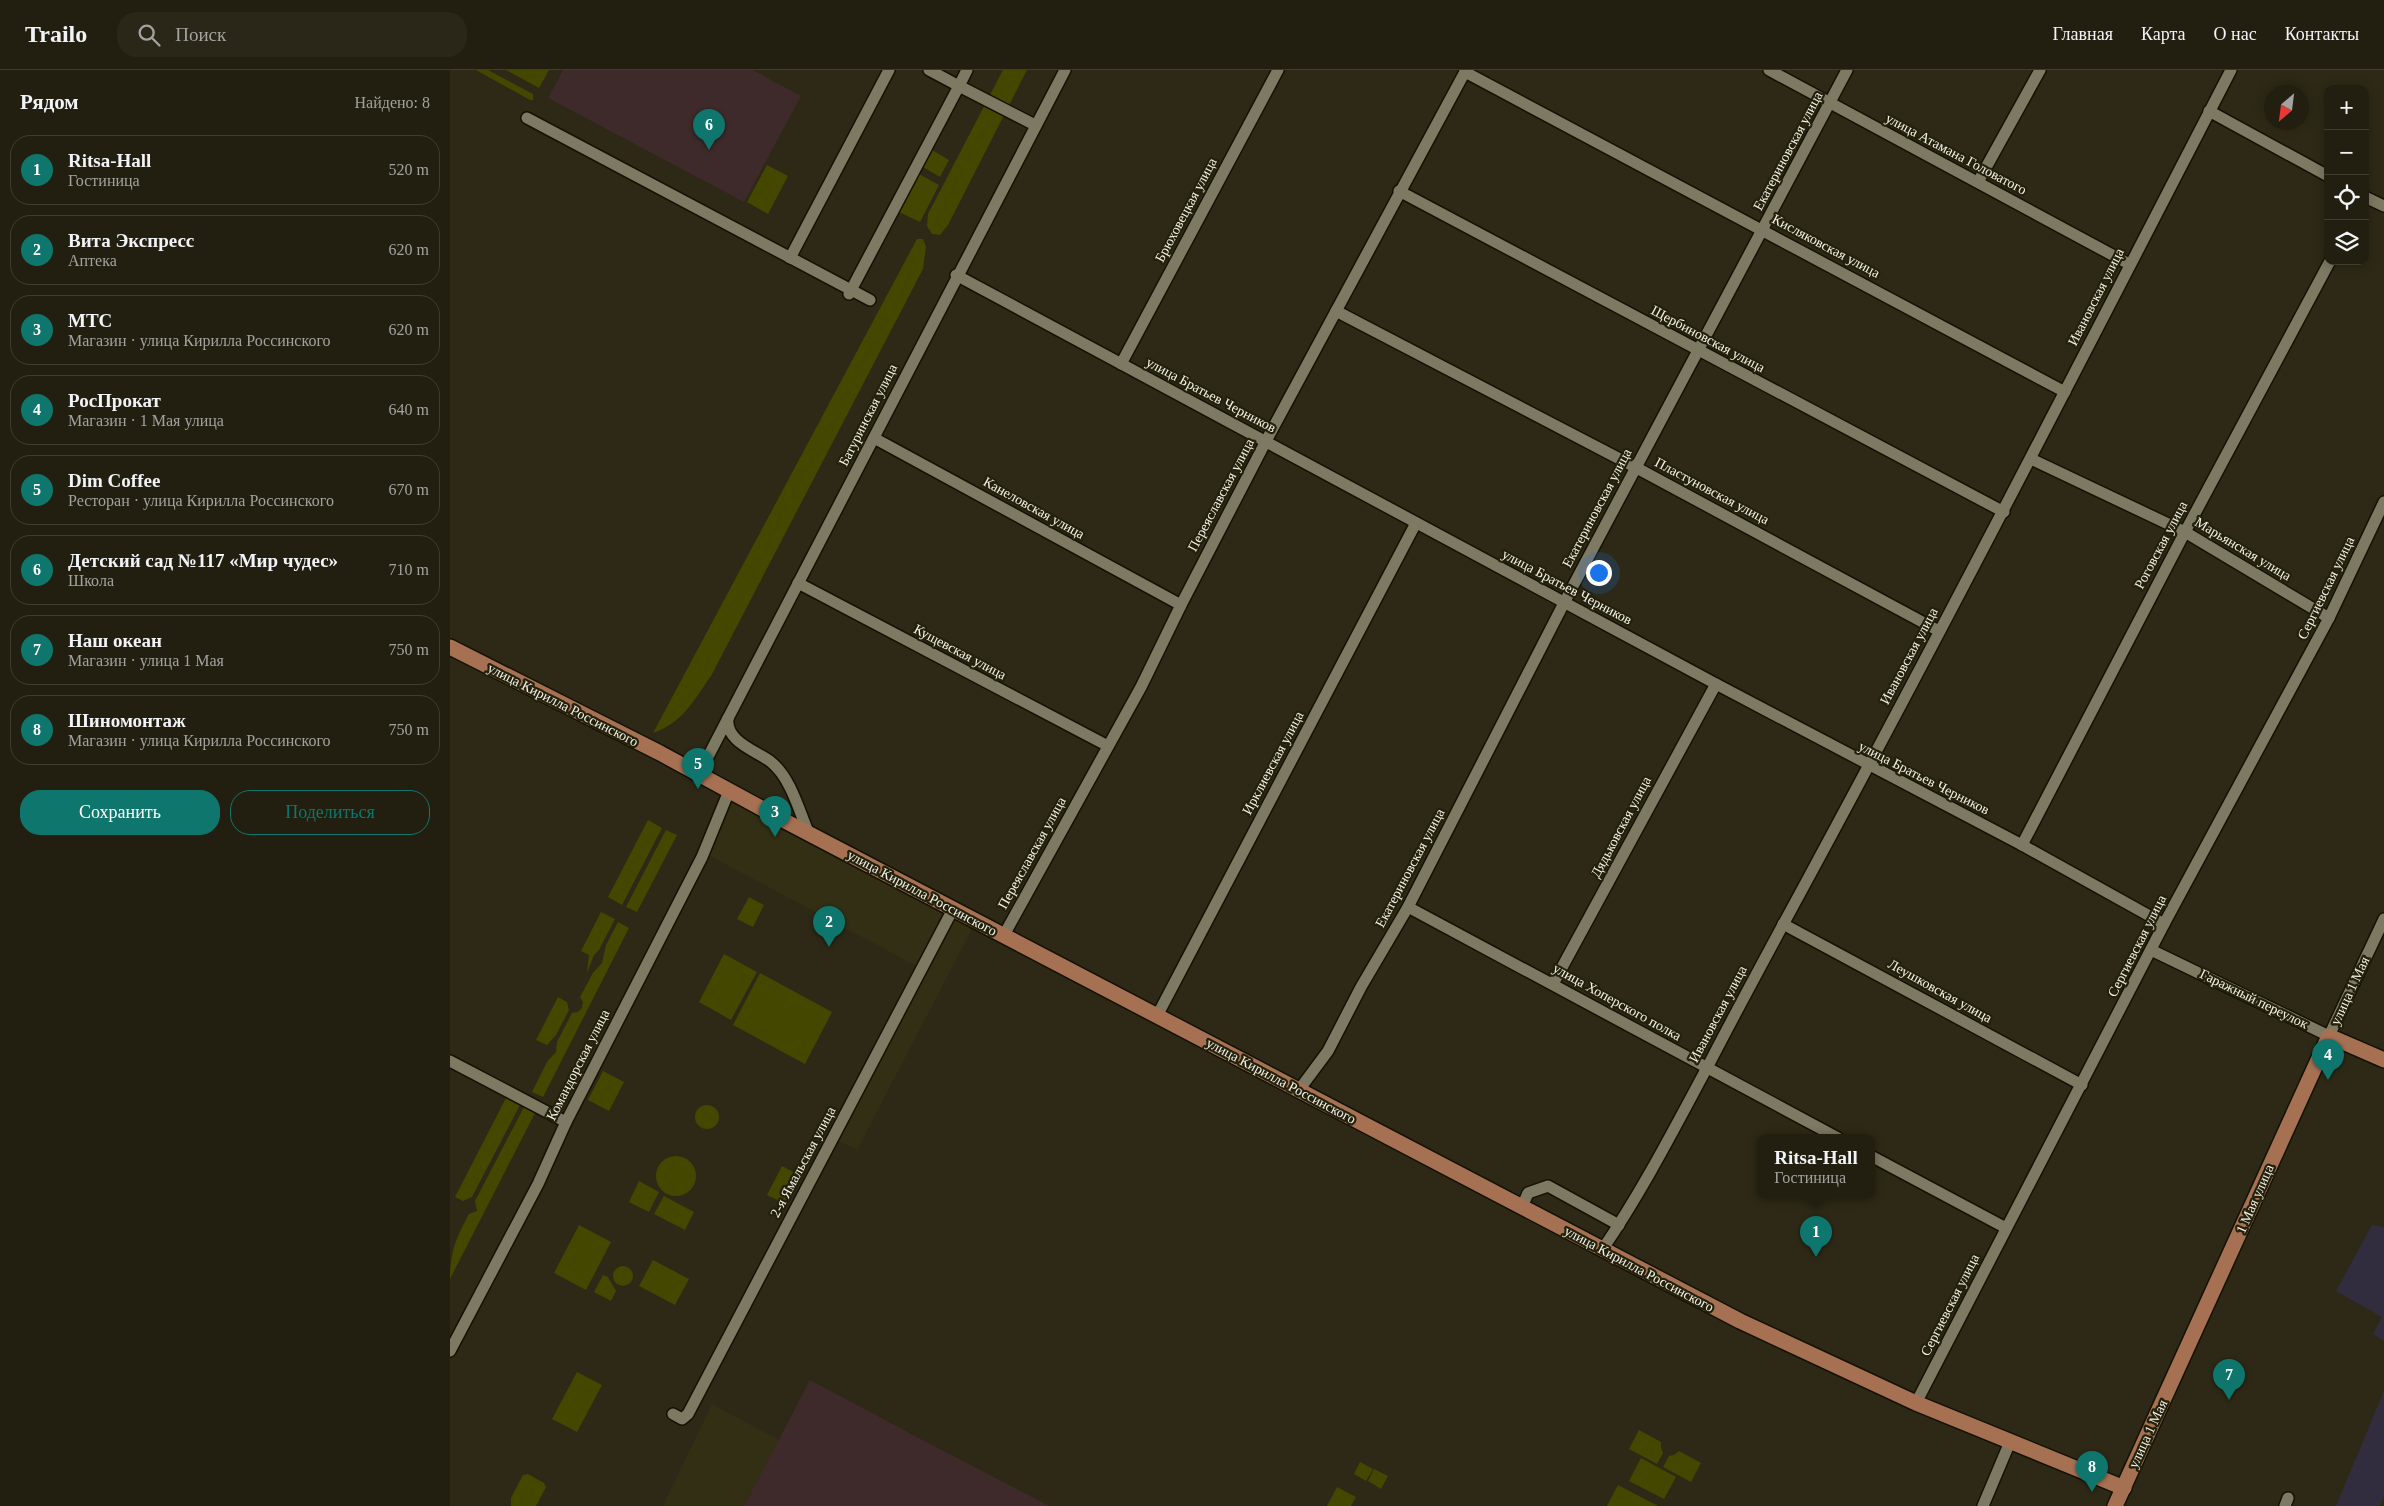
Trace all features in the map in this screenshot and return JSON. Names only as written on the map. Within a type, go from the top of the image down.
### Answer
[{"type":"main road","name":"улица Кирилла Россинского","points":[[450,648],[699,774],[809,834],[1771,1337],[1916,1403],[2124,1488]]},
{"type":"main road","name":"Гаражный переулок","points":[[2328,1039],[2384,1061]]},
{"type":"main road","name":"1 Мая улица","points":[[2181,1362],[2328,1039]]},
{"type":"main road","name":"улица 1 Мая","points":[[2116,1506],[2181,1362]]},
{"type":"street","points":[[790,258],[890,70]]},
{"type":"street","points":[[929,70],[1035,125]]},
{"type":"street","points":[[850,292],[967,70]]},
{"type":"street","name":"Батуринская улица","points":[[699,774],[874,438],[956,275],[1065,70]]},
{"type":"street","name":"Брюховецкая улица","points":[[1121,364],[1278,70]]},
{"type":"street","name":"улица Атамана Головатого","points":[[1769,70],[2129,264]]},
{"type":"street","name":"Екатериновская улица","points":[[1299,1090],[1328,1052],[1361,987],[1408,907],[1635,467],[1848,70]]},
{"type":"street","points":[[1978,182],[2040,70]]},
{"type":"street","name":"Ивановская улица","points":[[1602,1250],[1655,1165],[2004,512],[2129,264],[2231,70]]},
{"type":"street","name":"Переяславская улица","points":[[1004,935],[1141,687],[1266,441],[1465,71]]},
{"type":"street","name":"Кисляковская улица","points":[[1465,71],[2066,392]]},
{"type":"street","points":[[2210,111],[2326,175]]},
{"type":"street","points":[[527,118],[850,292],[870,300]]},
{"type":"street","name":"Щербиновская улица","points":[[1399,192],[2004,512]]},
{"type":"street","points":[[2369,199],[2384,206]]},
{"type":"street","name":"Роговская улица","points":[[2022,845],[2185,532],[2328,265]]},
{"type":"street","name":"улица Братьев Черников","points":[[956,275],[1868,766],[2022,845],[2164,924]]},
{"type":"street","name":"Пластуновская улица","points":[[1336,311],[1635,467],[1939,631]]},
{"type":"street","name":"Канеловская улица","points":[[874,438],[1181,605]]},
{"type":"street","name":"Марьянская улица","points":[[2031,459],[2185,532],[2329,618]]},
{"type":"street","name":"Сергиевская улица","points":[[1916,1403],[2164,924],[2329,618],[2384,502]]},
{"type":"street","name":"Ирклиевская улица","points":[[1157,1016],[1416,523]]},
{"type":"street","name":"Кущевская улица","points":[[798,583],[1108,746]]},
{"type":"street","name":"Дядьковская улица","points":[[1553,984],[1716,684]]},
{"type":"street","points":[[728,718],[727,723],[731,733],[738,740],[779,769],[809,834]]},
{"type":"street","name":"Командорская улица","points":[[450,1351],[538,1184],[566,1122],[702,857],[729,791]]},
{"type":"street","name":"улица Хоперского полка","points":[[1408,907],[1831,1134]]},
{"type":"street","name":"2-я Ямальская улица","points":[[672,1414],[682,1418],[688,1414],[953,908]]},
{"type":"street","name":"улица 1 Мая","points":[[2328,1039],[2384,919]]},
{"type":"street","name":"Леушковская улица","points":[[1783,924],[2082,1085]]},
{"type":"street","name":"Гаражный переулок","points":[[2151,950],[2328,1039]]},
{"type":"street","points":[[450,1061],[566,1122]]},
{"type":"street","points":[[1875,1158],[2006,1228]]},
{"type":"street","points":[[1522,1207],[1528,1193],[1548,1186],[1619,1225]]},
{"type":"street","points":[[1983,1506],[2010,1442]]},
{"type":"shaded area","points":[[476,70],[488,70],[533,94],[533,100],[530,100]]},
{"type":"shaded area","points":[[506,70],[549,70],[539,88]]},
{"type":"shaded area","points":[[563,70],[753,70],[801,96],[744,202],[548,98]]},
{"type":"shaded area","points":[[1003,70],[1027,70],[948,225],[940,235],[932,234],[927,226],[928,214]]},
{"type":"shaded area","points":[[932,150],[949,160],[940,177],[923,167]]},
{"type":"shaded area","points":[[767,165],[788,176],[768,214],[747,202]]},
{"type":"shaded area","points":[[919,174],[939,185],[920,222],[899,212]]},
{"type":"shaded area","points":[[917,239],[923,239],[926,247],[923,269],[711,676],[680,717],[673,723],[653,733]]},
{"type":"shaded area","points":[[734,800],[969,925],[971,931],[857,1150],[839,1141],[926,971],[708,855],[727,803]]},
{"type":"shaded area","points":[[648,820],[662,828],[622,905],[608,897]]},
{"type":"shaded area","points":[[666,830],[677,835],[637,912],[626,907]]},
{"type":"shaded area","points":[[749,897],[764,905],[753,927],[737,919]]},
{"type":"shaded area","points":[[601,912],[615,919],[599,950],[594,955],[587,973],[589,955],[581,951]]},
{"type":"shaded area","points":[[618,922],[629,928],[543,1097],[532,1092],[547,1062],[556,1052],[557,1042],[572,1013],[578,1012],[582,1008],[583,1002],[580,997],[593,973],[602,963],[606,945]]},
{"type":"shaded area","points":[[724,954],[757,972],[731,1020],[699,1002]]},
{"type":"shaded area","points":[[760,973],[832,1012],[805,1064],[733,1025]]},
{"type":"shaded area","points":[[558,997],[567,1002],[569,1010],[556,1035],[547,1045],[536,1040]]},
{"type":"shaded area","points":[[603,1071],[624,1082],[609,1111],[588,1100]]},
{"type":"shaded area","points":[[506,1098],[520,1105],[472,1197],[463,1201],[455,1197]]},
{"type":"shaded area","points":[[707,1105],[716,1108],[719,1117],[716,1126],[707,1129],[698,1126],[695,1117],[698,1108]]},
{"type":"shaded area","points":[[524,1107],[535,1113],[450,1279],[451,1261],[457,1238],[469,1214],[477,1211],[475,1201]]},
{"type":"shaded area","points":[[676,1156],[690,1162],[696,1176],[690,1190],[676,1196],[662,1190],[656,1176],[662,1162]]},
{"type":"shaded area","points":[[782,1166],[799,1175],[784,1203],[767,1195]]},
{"type":"shaded area","points":[[639,1181],[659,1192],[649,1212],[629,1202]]},
{"type":"shaded area","points":[[664,1196],[694,1212],[685,1230],[654,1214]]},
{"type":"shaded area","points":[[579,1225],[611,1242],[586,1290],[554,1273]]},
{"type":"shaded area","points":[[2372,1225],[2384,1227],[2384,1341],[2373,1334],[2382,1317],[2336,1291]]},
{"type":"shaded area","points":[[653,1260],[689,1279],[675,1305],[639,1286]]},
{"type":"shaded area","points":[[623,1266],[630,1269],[633,1276],[630,1283],[623,1286],[616,1283],[613,1276],[616,1269]]},
{"type":"shaded area","points":[[603,1275],[608,1277],[616,1291],[611,1301],[594,1292]]},
{"type":"shaded area","points":[[577,1372],[602,1385],[577,1432],[552,1419]]},
{"type":"shaded area","points":[[810,1380],[915,1436],[1049,1506],[744,1506]]},
{"type":"shaded area","points":[[2384,1391],[2384,1496],[2380,1506],[2336,1506]]},
{"type":"shaded area","points":[[712,1404],[779,1440],[744,1506],[663,1506]]},
{"type":"shaded area","points":[[1639,1430],[1661,1442],[1663,1453],[1657,1464],[1629,1449]]},
{"type":"shaded area","points":[[1679,1451],[1701,1463],[1691,1482],[1663,1467],[1669,1456]]},
{"type":"shaded area","points":[[1641,1458],[1676,1477],[1664,1499],[1629,1481]]},
{"type":"shaded area","points":[[1360,1462],[1373,1469],[1366,1481],[1354,1474]]},
{"type":"shaded area","points":[[1374,1469],[1388,1476],[1381,1489],[1368,1481]]},
{"type":"shaded area","points":[[528,1474],[544,1483],[546,1487],[536,1506],[511,1506],[511,1498],[523,1475]]},
{"type":"shaded area","points":[[1618,1485],[1658,1506],[1607,1506]]},
{"type":"shaded area","points":[[1337,1487],[1356,1497],[1351,1506],[1327,1506]]},
{"type":"place","name":"Детский сад №117 «Мир чудес»","points":[[709,150]]},
{"type":"place","name":"Dim Coffee","points":[[698,789]]},
{"type":"place","name":"МТС","points":[[775,837]]},
{"type":"place","name":"Вита Экспресс","points":[[829,947]]},
{"type":"place","name":"РосПрокат","points":[[2328,1080]]},
{"type":"place","name":"Ritsa-Hall","points":[[1816,1257]]},
{"type":"place","name":"Наш океан","points":[[2229,1400]]},
{"type":"place","name":"Шиномонтаж","points":[[2092,1492]]}]
